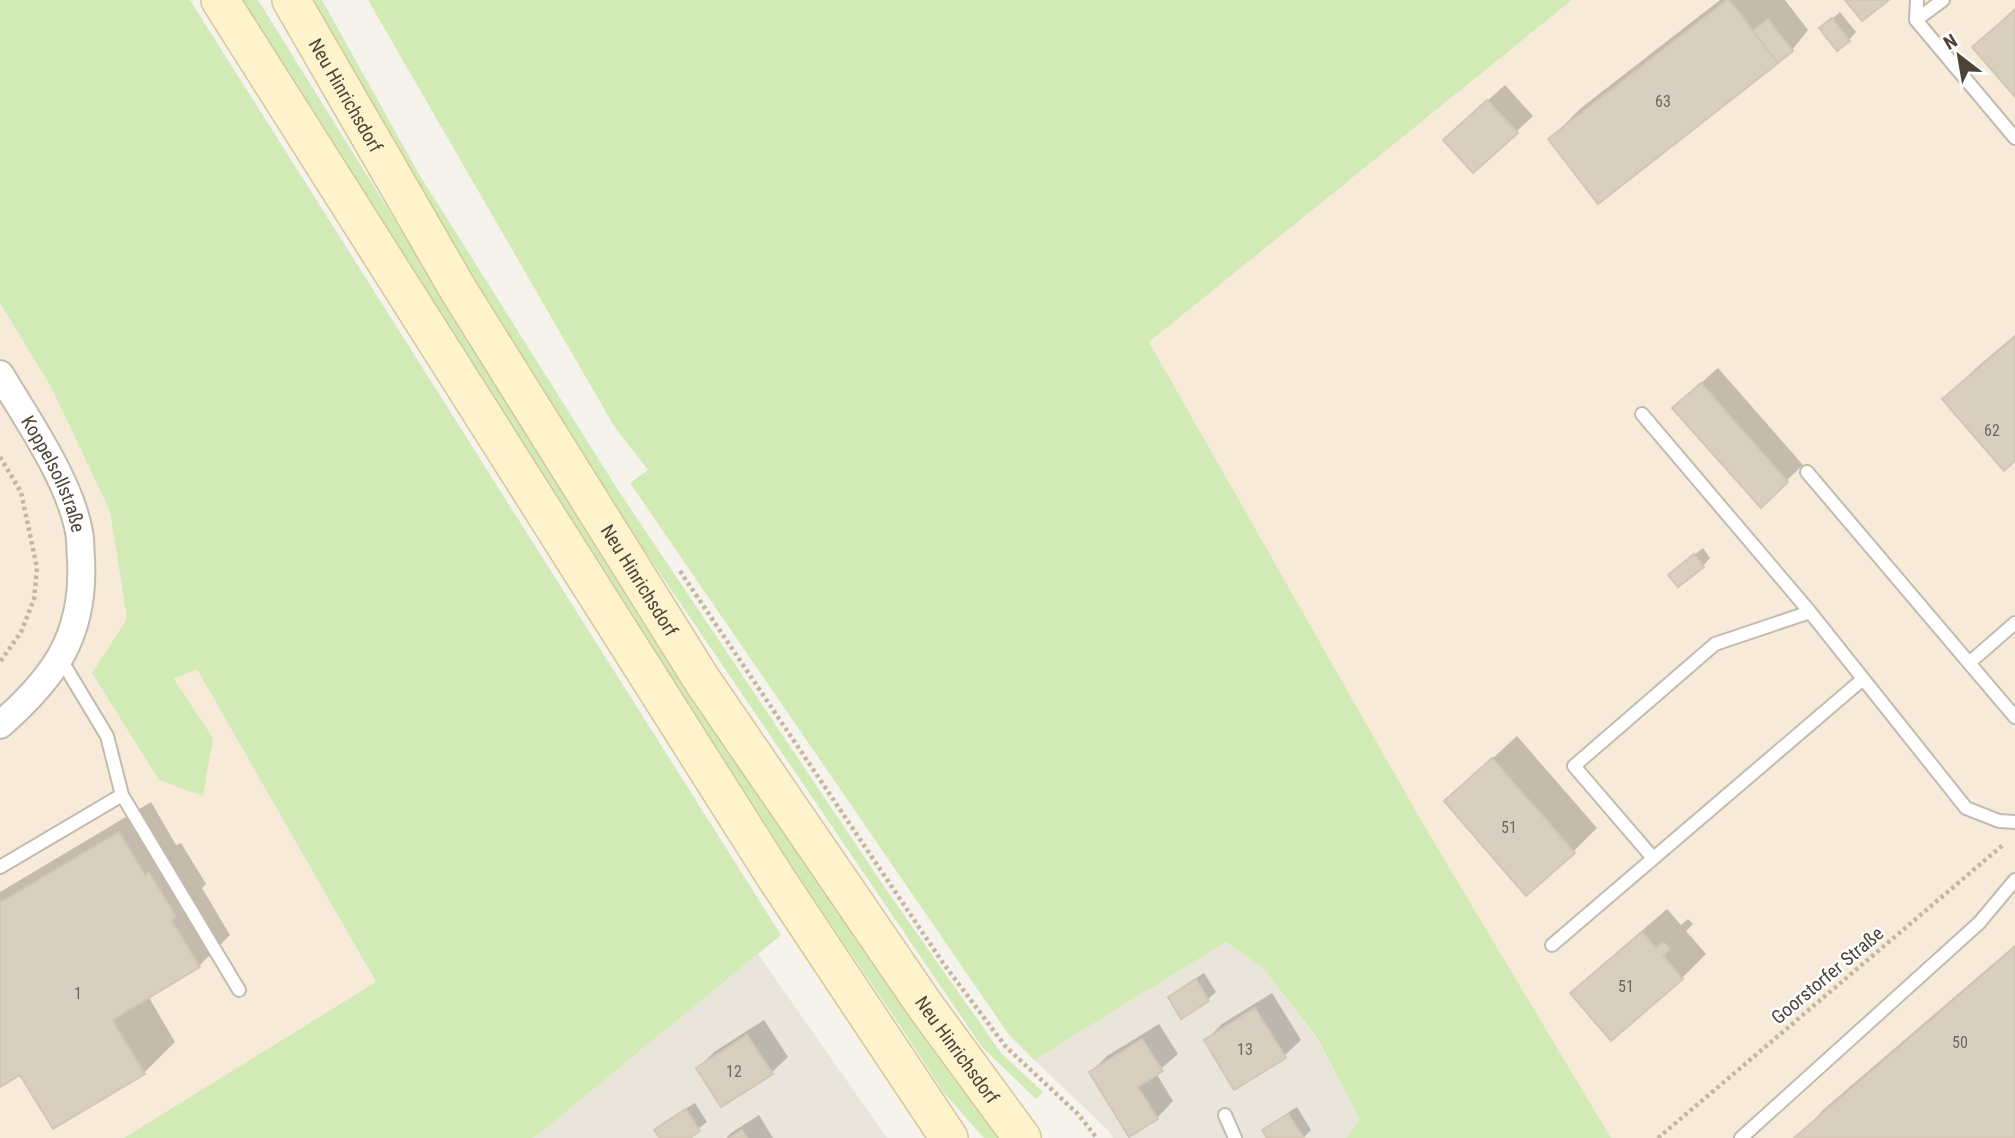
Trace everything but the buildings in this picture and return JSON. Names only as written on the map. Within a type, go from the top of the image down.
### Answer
[{"type":"main road","points":[[220,0],[769,866],[949,1138]]},
{"type":"main road","name":"Neu Hinrichsdorf","points":[[291,0],[459,290],[702,680],[926,1007],[1022,1138]]},
{"type":"street","name":"Koppelsollstraße","points":[[0,374],[64,489],[79,532],[82,582],[74,632],[60,658],[51,673],[24,704],[0,725]]},
{"type":"lane","points":[[1917,0],[1916,20],[2015,138]]},
{"type":"lane","points":[[1916,20],[1943,0]]},
{"type":"lane","points":[[1642,414],[1811,612],[1966,808],[1998,821],[2015,822]]},
{"type":"lane","points":[[1807,472],[2015,717]]},
{"type":"lane","points":[[1653,858],[1574,766],[1715,644],[1811,612]]},
{"type":"lane","points":[[1969,663],[2015,624]]},
{"type":"lane","points":[[60,658],[107,736],[122,795],[239,990]]},
{"type":"lane","points":[[1552,945],[1863,679]]},
{"type":"lane","points":[[0,867],[122,795]]},
{"type":"lane","points":[[1741,1138],[1979,923],[2015,880]]},
{"type":"lane","points":[[1225,1115],[1235,1138]]},
{"type":"path","points":[[0,457],[21,492],[37,568],[34,599],[21,632],[0,662]]},
{"type":"path","points":[[677,568],[943,963],[1006,1047],[1078,1114],[1097,1138]]},
{"type":"path","name":"Goorstorfer Straße","points":[[1658,1138],[2004,843]]},
{"type":"shaded area","points":[[1572,0],[2015,0],[2015,1138],[1611,1138],[1425,827],[1149,342]]},
{"type":"shaded area","points":[[0,303],[51,387],[110,511],[127,619],[213,738],[174,679],[197,668],[376,983],[124,1138],[0,1138]]},
{"type":"shaded area","points":[[1226,942],[1263,968],[1317,1039],[1360,1120],[1346,1138],[1113,1138],[1109,1131],[1034,1060]]},
{"type":"shaded area","points":[[758,954],[887,1138],[534,1138]]},
{"type":"green space","points":[[0,0],[190,0],[781,935],[534,1138],[124,1138],[376,982],[197,669],[174,679],[213,738],[203,796],[159,780],[92,673],[127,619],[110,511],[51,387],[0,303]]},
{"type":"green space","points":[[236,0],[258,0],[691,697],[908,1015],[1000,1138],[984,1138],[944,1093],[679,702]]},
{"type":"green space","points":[[310,0],[322,0],[419,174],[618,490],[883,885],[1001,1053],[1043,1092],[1036,1099],[982,1047],[583,460],[412,180]]},
{"type":"green space","points":[[368,0],[1572,0],[1149,342],[1425,827],[1611,1138],[1346,1138],[1360,1120],[1317,1038],[1263,968],[1226,942],[1034,1060],[1009,1035],[630,483],[648,470],[614,426]]}]
